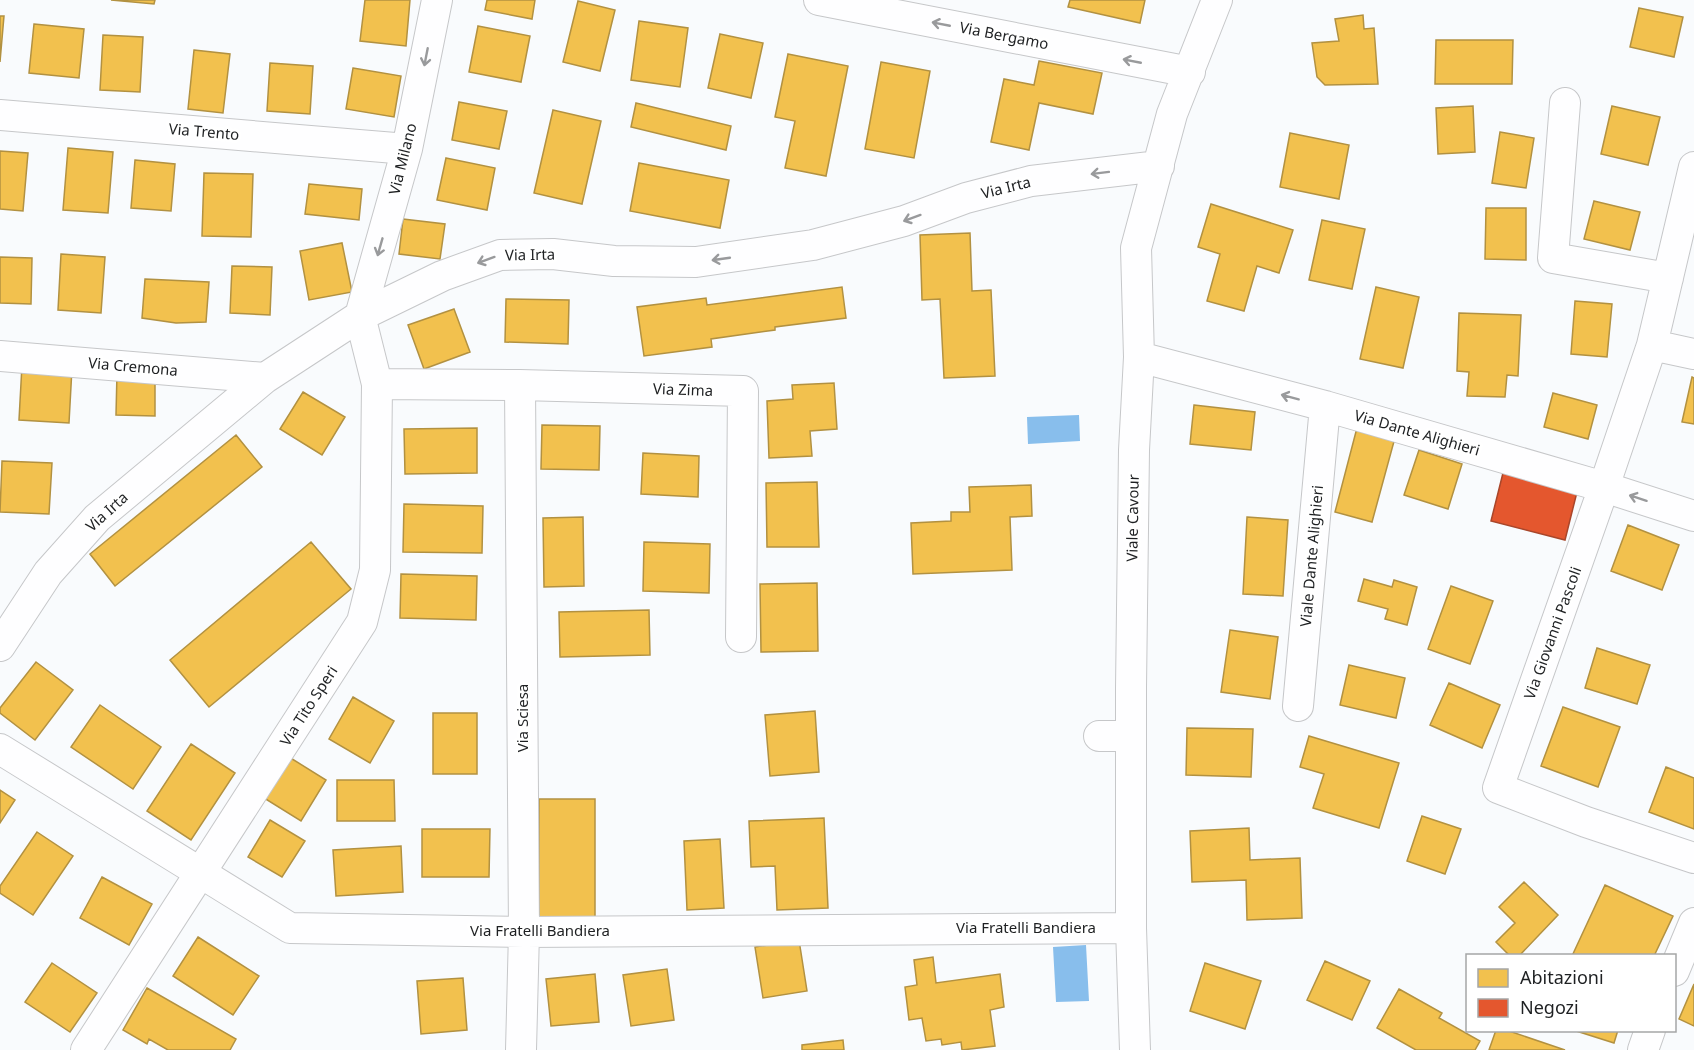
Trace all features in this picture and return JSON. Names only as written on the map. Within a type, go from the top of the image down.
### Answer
[{"type":"street","name":"Via Milano","points":[[360,316],[407,149],[437,0]]},
{"type":"street","name":"Via Bergamo","points":[[819,0],[1190,72]]},
{"type":"street","name":"Viale Cavour","points":[[1135,1050],[1131,928],[1131,736],[1134,450],[1139,357],[1136,248],[1172,114],[1217,0]]},
{"type":"street","points":[[1565,103],[1553,258],[1668,278]]},
{"type":"street","name":"Via Trento","points":[[0,115],[407,149]]},
{"type":"street","name":"Via Irta","points":[[0,646],[48,573],[97,518],[265,378],[360,316],[442,276],[500,255],[553,254],[614,261],[696,262],[813,245],[883,227],[966,198],[1031,181],[1159,166]]},
{"type":"street","name":"Via Giovanni Pascoli","points":[[1694,166],[1652,345],[1605,487],[1498,788],[1586,822],[1694,858]]},
{"type":"street","name":"Via Tito Speri","points":[[86,1050],[362,622],[375,570],[377,384],[360,316]]},
{"type":"street","points":[[1652,345],[1694,354]]},
{"type":"street","name":"Via Cremona","points":[[0,356],[265,378]]},
{"type":"street","name":"Via Dante Alighieri","points":[[1139,357],[1325,406],[1605,487],[1694,516]]},
{"type":"street","name":"Via Zima","points":[[377,384],[520,385],[743,392],[741,637]]},
{"type":"street","name":"Via Sciesa","points":[[520,385],[524,932],[521,1050]]},
{"type":"street","name":"Viale Dante Alighieri","points":[[1298,706],[1325,406]]},
{"type":"street","points":[[1099,736],[1131,736]]},
{"type":"street","name":"Via Fratelli Bandiera","points":[[0,749],[290,927],[524,932],[1131,928]]},
{"type":"street","points":[[1676,967],[1692,934]]},
{"type":"street","points":[[1642,1050],[1649,1032]]},
{"type":"water","points":[[1079,415],[1080,441],[1028,444],[1027,417]]},
{"type":"water","points":[[1086,945],[1089,1001],[1056,1002],[1053,947]]},
{"type":"building: Abitazioni","points":[[111,0],[155,0],[154,4]]},
{"type":"building: Abitazioni","points":[[365,0],[410,0],[406,46],[360,41]]},
{"type":"building: Abitazioni","points":[[487,0],[535,0],[532,19],[485,10]]},
{"type":"building: Abitazioni","points":[[1070,0],[1145,0],[1140,23],[1068,7]]},
{"type":"building: Abitazioni","points":[[578,1],[615,10],[600,71],[563,62]]},
{"type":"building: Abitazioni","points":[[1639,8],[1683,17],[1674,57],[1630,47]]},
{"type":"building: Abitazioni","points":[[1363,15],[1364,29],[1374,28],[1378,84],[1325,85],[1317,77],[1312,43],[1339,41],[1335,19]]},
{"type":"building: Abitazioni","points":[[0,16],[4,16],[0,62]]},
{"type":"building: Abitazioni","points":[[639,21],[688,28],[680,87],[631,80]]},
{"type":"building: Abitazioni","points":[[34,24],[84,29],[79,78],[29,73]]},
{"type":"building: Abitazioni","points":[[478,26],[530,36],[521,82],[469,72]]},
{"type":"building: Abitazioni","points":[[720,34],[763,43],[751,98],[708,88]]},
{"type":"building: Abitazioni","points":[[103,35],[143,37],[140,92],[100,90]]},
{"type":"building: Abitazioni","points":[[1436,40],[1513,40],[1512,84],[1435,84]]},
{"type":"building: Abitazioni","points":[[194,50],[230,54],[223,113],[188,109]]},
{"type":"building: Abitazioni","points":[[788,54],[848,66],[826,176],[785,168],[795,121],[775,117]]},
{"type":"building: Abitazioni","points":[[1039,61],[1102,73],[1093,114],[1039,103],[1029,150],[991,142],[1004,79],[1034,85]]},
{"type":"building: Abitazioni","points":[[881,62],[930,71],[914,158],[865,149]]},
{"type":"building: Abitazioni","points":[[270,63],[313,66],[310,114],[267,111]]},
{"type":"building: Abitazioni","points":[[353,68],[401,76],[394,117],[346,109]]},
{"type":"building: Abitazioni","points":[[459,102],[507,111],[499,149],[452,140]]},
{"type":"building: Abitazioni","points":[[636,103],[731,126],[726,150],[631,127]]},
{"type":"building: Abitazioni","points":[[1473,106],[1475,152],[1438,154],[1436,108]]},
{"type":"building: Abitazioni","points":[[1612,106],[1660,117],[1648,165],[1601,154]]},
{"type":"building: Abitazioni","points":[[553,110],[601,121],[582,204],[534,193]]},
{"type":"building: Abitazioni","points":[[1500,132],[1534,138],[1526,188],[1492,183]]},
{"type":"building: Abitazioni","points":[[1290,133],[1349,145],[1339,199],[1280,187]]},
{"type":"building: Abitazioni","points":[[68,148],[113,152],[108,213],[63,210]]},
{"type":"building: Abitazioni","points":[[0,151],[28,153],[23,211],[0,209]]},
{"type":"building: Abitazioni","points":[[446,158],[495,168],[487,210],[437,200]]},
{"type":"building: Abitazioni","points":[[135,160],[175,164],[171,211],[131,208]]},
{"type":"building: Abitazioni","points":[[639,163],[729,180],[720,228],[630,211]]},
{"type":"building: Abitazioni","points":[[204,173],[253,174],[251,237],[202,236]]},
{"type":"building: Abitazioni","points":[[309,184],[362,189],[359,220],[305,214]]},
{"type":"building: Abitazioni","points":[[1594,201],[1640,212],[1630,250],[1584,239]]},
{"type":"building: Abitazioni","points":[[1211,204],[1293,230],[1279,273],[1257,266],[1244,311],[1207,301],[1220,254],[1198,247]]},
{"type":"building: Abitazioni","points":[[1486,208],[1526,208],[1526,260],[1485,259]]},
{"type":"building: Abitazioni","points":[[403,219],[445,224],[440,259],[399,254]]},
{"type":"building: Abitazioni","points":[[1322,220],[1365,229],[1352,289],[1309,280]]},
{"type":"building: Abitazioni","points":[[970,233],[972,291],[991,290],[995,376],[944,378],[940,299],[922,300],[920,235]]},
{"type":"building: Abitazioni","points":[[342,243],[352,292],[309,300],[300,251]]},
{"type":"building: Abitazioni","points":[[61,254],[105,257],[101,313],[58,310]]},
{"type":"building: Abitazioni","points":[[0,257],[32,258],[31,304],[0,303]]},
{"type":"building: Abitazioni","points":[[232,266],[272,267],[270,315],[230,313]]},
{"type":"building: Abitazioni","points":[[145,279],[209,282],[206,322],[176,323],[142,318]]},
{"type":"building: Abitazioni","points":[[842,287],[846,318],[775,327],[775,330],[711,339],[712,347],[644,356],[637,307],[706,298],[707,305]]},
{"type":"building: Abitazioni","points":[[1376,287],[1419,297],[1403,368],[1360,359]]},
{"type":"building: Abitazioni","points":[[506,299],[569,300],[568,344],[505,342]]},
{"type":"building: Abitazioni","points":[[1575,301],[1612,304],[1607,357],[1571,354]]},
{"type":"building: Abitazioni","points":[[454,309],[470,352],[424,369],[408,325]]},
{"type":"building: Abitazioni","points":[[1459,313],[1521,315],[1518,376],[1507,375],[1505,397],[1467,396],[1469,372],[1457,371]]},
{"type":"building: Abitazioni","points":[[22,365],[72,368],[69,423],[19,420]]},
{"type":"building: Abitazioni","points":[[117,373],[155,373],[155,416],[116,415]]},
{"type":"building: Abitazioni","points":[[1692,377],[1694,378],[1694,424],[1682,422]]},
{"type":"building: Abitazioni","points":[[834,383],[837,429],[810,431],[812,456],[769,458],[767,401],[793,399],[792,385]]},
{"type":"building: Abitazioni","points":[[303,392],[345,417],[322,455],[280,429]]},
{"type":"building: Abitazioni","points":[[1553,393],[1597,405],[1588,439],[1544,427]]},
{"type":"building: Abitazioni","points":[[1194,405],[1255,412],[1251,450],[1190,444]]},
{"type":"building: Abitazioni","points":[[1358,424],[1396,434],[1372,522],[1335,512]]},
{"type":"building: Abitazioni","points":[[542,425],[600,426],[599,470],[541,469]]},
{"type":"building: Abitazioni","points":[[477,428],[477,473],[405,474],[404,429]]},
{"type":"building: Abitazioni","points":[[236,435],[262,467],[115,586],[90,554]]},
{"type":"building: Abitazioni","points":[[1419,450],[1462,464],[1448,509],[1404,495]]},
{"type":"building: Abitazioni","points":[[643,453],[699,456],[698,497],[641,494]]},
{"type":"building: Abitazioni","points":[[2,461],[52,463],[49,514],[0,512]]},
{"type":"building: Abitazioni","points":[[817,482],[819,547],[767,547],[766,483]]},
{"type":"building: Abitazioni","points":[[1031,485],[1032,516],[1010,517],[1012,570],[913,574],[911,523],[951,521],[951,512],[970,512],[969,487]]},
{"type":"building: Abitazioni","points":[[404,504],[483,506],[482,553],[403,552]]},
{"type":"building: Abitazioni","points":[[583,517],[584,586],[544,587],[543,518]]},
{"type":"building: Abitazioni","points":[[1247,517],[1288,520],[1283,596],[1243,594]]},
{"type":"building: Abitazioni","points":[[1628,525],[1679,545],[1662,590],[1611,571]]},
{"type":"building: Abitazioni","points":[[311,542],[351,589],[209,707],[170,660]]},
{"type":"building: Abitazioni","points":[[644,542],[710,544],[709,593],[643,591]]},
{"type":"building: Abitazioni","points":[[401,574],[477,576],[476,620],[400,618]]},
{"type":"building: Abitazioni","points":[[1364,579],[1392,587],[1394,580],[1417,587],[1407,625],[1385,619],[1388,609],[1358,601]]},
{"type":"building: Abitazioni","points":[[817,583],[818,651],[761,652],[760,584]]},
{"type":"building: Abitazioni","points":[[1451,586],[1493,601],[1470,664],[1428,649]]},
{"type":"building: Abitazioni","points":[[649,610],[650,655],[560,657],[559,612]]},
{"type":"building: Abitazioni","points":[[1230,630],[1278,637],[1270,699],[1221,692]]},
{"type":"building: Abitazioni","points":[[1597,648],[1650,665],[1637,704],[1585,688]]},
{"type":"building: Abitazioni","points":[[36,662],[73,690],[35,740],[0,713],[0,708]]},
{"type":"building: Abitazioni","points":[[1349,665],[1405,678],[1396,718],[1340,705]]},
{"type":"building: Abitazioni","points":[[1449,683],[1500,705],[1482,748],[1430,725]]},
{"type":"building: Abitazioni","points":[[353,697],[394,721],[370,763],[329,739]]},
{"type":"building: Abitazioni","points":[[100,705],[161,747],[133,789],[71,747]]},
{"type":"building: Abitazioni","points":[[1563,707],[1620,727],[1598,787],[1541,766]]},
{"type":"building: Abitazioni","points":[[815,711],[819,772],[770,776],[765,715]]},
{"type":"building: Abitazioni","points":[[433,713],[477,713],[477,774],[433,774]]},
{"type":"building: Abitazioni","points":[[1187,728],[1253,729],[1251,777],[1186,775]]},
{"type":"building: Abitazioni","points":[[1309,736],[1399,763],[1379,828],[1313,808],[1324,774],[1300,767]]},
{"type":"building: Abitazioni","points":[[191,744],[235,773],[191,840],[147,811]]},
{"type":"building: Abitazioni","points":[[289,757],[326,780],[301,821],[264,798]]},
{"type":"building: Abitazioni","points":[[1666,767],[1694,778],[1694,829],[1649,812]]},
{"type":"building: Abitazioni","points":[[337,780],[394,780],[395,821],[337,821]]},
{"type":"building: Abitazioni","points":[[0,790],[15,800],[0,823]]},
{"type":"building: Abitazioni","points":[[539,799],[595,799],[595,919],[539,919]]},
{"type":"building: Abitazioni","points":[[1422,816],[1461,829],[1445,874],[1407,861]]},
{"type":"building: Abitazioni","points":[[824,818],[828,908],[777,910],[775,866],[751,867],[749,821]]},
{"type":"building: Abitazioni","points":[[270,820],[305,841],[282,877],[248,857]]},
{"type":"building: Abitazioni","points":[[1249,828],[1250,860],[1300,858],[1302,918],[1247,920],[1246,880],[1192,882],[1190,831]]},
{"type":"building: Abitazioni","points":[[422,829],[490,829],[489,877],[422,877]]},
{"type":"building: Abitazioni","points":[[37,832],[73,856],[33,915],[0,893],[0,886]]},
{"type":"building: Abitazioni","points":[[720,839],[724,908],[687,910],[684,841]]},
{"type":"building: Abitazioni","points":[[401,846],[403,892],[336,896],[333,850]]},
{"type":"building: Abitazioni","points":[[102,877],[152,904],[129,945],[80,918]]},
{"type":"building: Abitazioni","points":[[1524,882],[1558,915],[1521,954],[1508,954],[1496,942],[1515,923],[1499,907]]},
{"type":"building: Abitazioni","points":[[1605,885],[1673,916],[1655,954],[1573,954]]},
{"type":"building: Abitazioni","points":[[198,937],[259,976],[233,1015],[173,976]]},
{"type":"building: Abitazioni","points":[[799,940],[807,991],[763,998],[755,947]]},
{"type":"building: Abitazioni","points":[[933,957],[936,983],[1000,974],[1004,1007],[990,1010],[995,1046],[962,1050],[961,1042],[942,1045],[941,1039],[926,1041],[922,1018],[909,1020],[905,987],[917,985],[914,960]]},
{"type":"building: Abitazioni","points":[[1325,961],[1370,981],[1352,1020],[1307,1000]]},
{"type":"building: Abitazioni","points":[[52,963],[97,993],[70,1032],[25,1002]]},
{"type":"building: Abitazioni","points":[[1205,963],[1261,981],[1245,1029],[1190,1011]]},
{"type":"building: Abitazioni","points":[[667,969],[674,1020],[631,1026],[623,975]]},
{"type":"building: Abitazioni","points":[[595,974],[599,1022],[551,1026],[546,979]]},
{"type":"building: Abitazioni","points":[[463,978],[467,1030],[421,1034],[417,981]]},
{"type":"building: Abitazioni","points":[[1694,984],[1694,1026],[1679,1019]]},
{"type":"building: Abitazioni","points":[[147,988],[236,1039],[230,1050],[168,1050],[149,1039],[147,1044],[123,1030]]},
{"type":"building: Abitazioni","points":[[1399,989],[1442,1013],[1439,1018],[1480,1041],[1475,1050],[1416,1050],[1377,1028]]},
{"type":"building: Abitazioni","points":[[1495,1032],[1512,1032],[1565,1050],[1489,1050]]},
{"type":"building: Abitazioni","points":[[1579,1032],[1617,1032],[1614,1043]]},
{"type":"building: Abitazioni","points":[[843,1040],[844,1050],[802,1050],[802,1045]]},
{"type":"building: Negozi","points":[[1503,473],[1577,492],[1565,540],[1491,521]]}]
